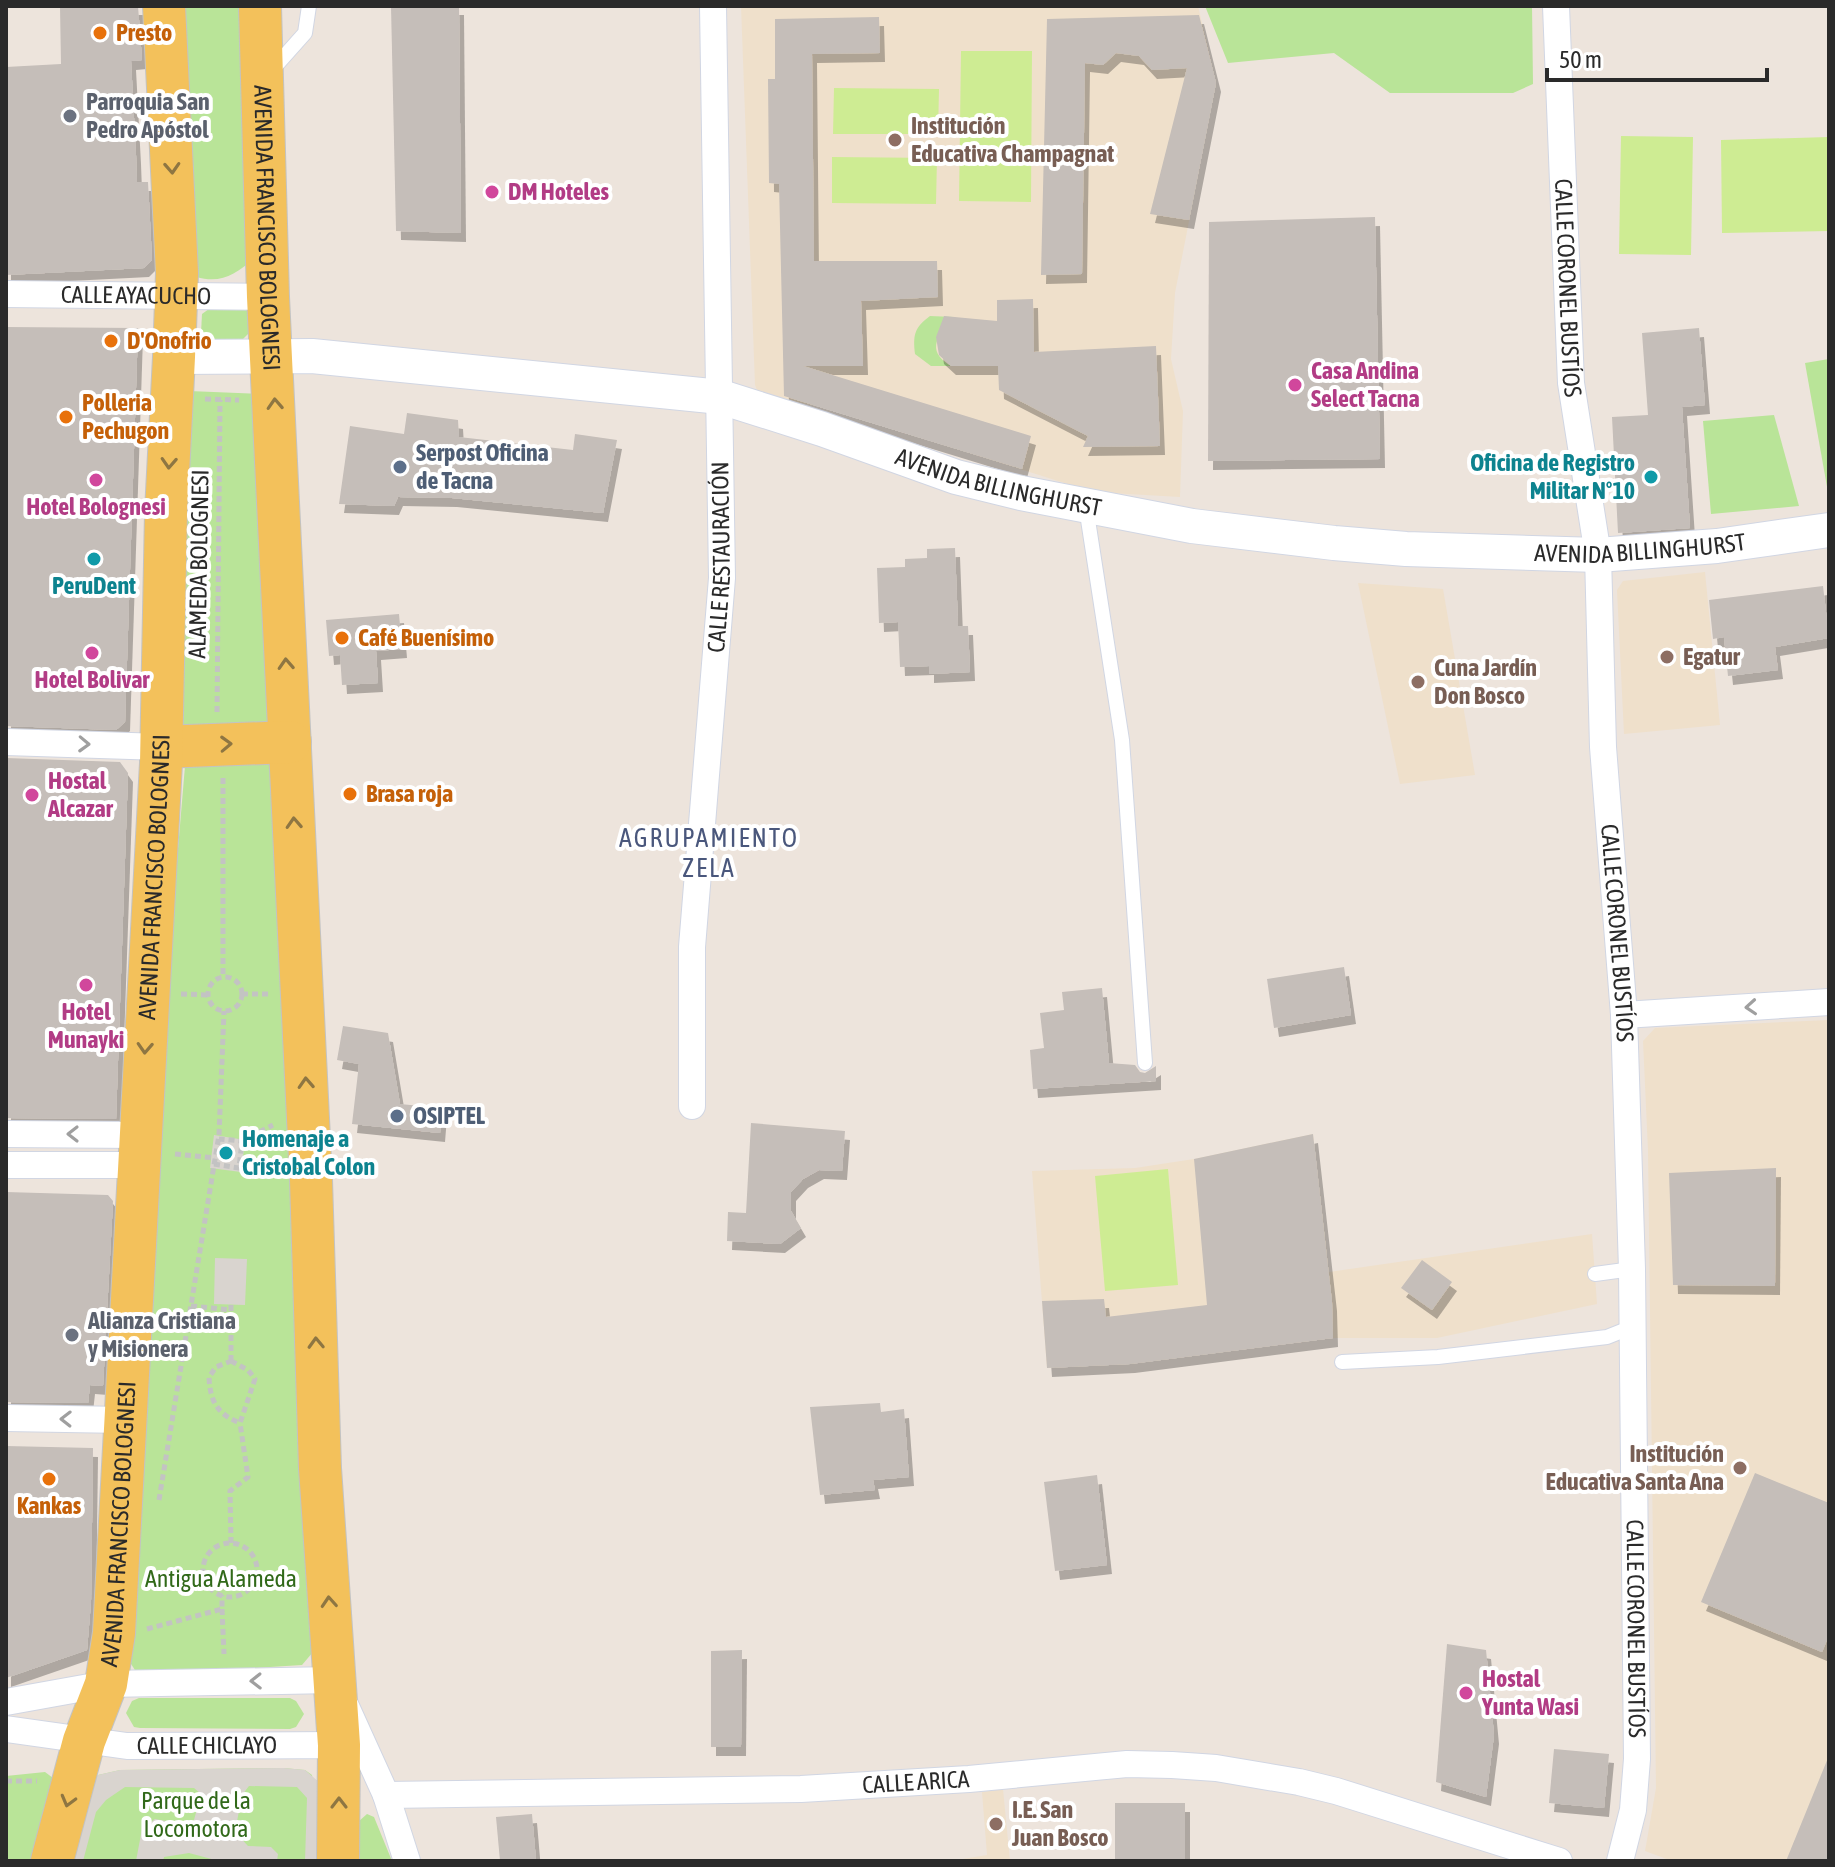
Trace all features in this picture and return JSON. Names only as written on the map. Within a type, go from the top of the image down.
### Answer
[{"type":"main road","name":"AVENIDA FRANCISCO BOLOGNESI","points":[[52,1861],[84,1741],[106,1684],[114,1633],[125,1420],[148,1151],[162,747],[166,512],[176,294],[164,6]]},
{"type":"main road","name":"AVENIDA FRANCISCO BOLOGNESI","points":[[260,6],[268,297],[311,1180],[320,1468],[339,1745],[338,1861]]},
{"type":"main road","points":[[162,747],[290,742]]},
{"type":"street","name":"CALLE RESTAURACIÓN","points":[[692,1106],[692,947],[722,578],[713,6]]},
{"type":"street","name":"CALLE CORONEL BUSTÍOS","points":[[1556,6],[1571,383],[1598,555],[1603,747],[1624,1015],[1632,1269],[1637,1759],[1633,1810],[1620,1861]]},
{"type":"street","name":"CALLE AYACUCHO","points":[[6,294],[268,297]]},
{"type":"street","name":"AVENIDA BILLINGHURST","points":[[174,357],[312,356],[721,397],[956,477],[1086,507],[1192,526],[1334,543],[1406,549],[1598,555],[1717,546],[1829,530]]},
{"type":"street","points":[[6,742],[162,747]]},
{"type":"street","points":[[1624,1015],[1829,1002]]},
{"type":"street","points":[[6,1134],[148,1151]]},
{"type":"street","points":[[6,1165],[148,1151]]},
{"type":"street","points":[[6,1418],[125,1420]]},
{"type":"street","points":[[6,1702],[106,1684],[334,1680],[386,1795],[407,1861]]},
{"type":"street","name":"CALLE CHICLAYO","points":[[6,1729],[127,1746],[339,1745]]},
{"type":"street","points":[[339,1745],[386,1795]]},
{"type":"street","name":"CALLE ARICA","points":[[386,1795],[801,1789],[969,1779],[1127,1764],[1186,1766],[1261,1774],[1336,1791],[1559,1861]]},
{"type":"lane","points":[[263,79],[305,33],[309,6]]},
{"type":"lane","points":[[1086,507],[1122,740],[1145,1063]]},
{"type":"lane","points":[[1595,1274],[1632,1269]]},
{"type":"lane","points":[[1342,1362],[1438,1357],[1607,1337],[1632,1327]]},
{"type":"path","name":"ALAMEDA BOLOGNESI","points":[[217,715],[220,400]]},
{"type":"path","points":[[223,763],[223,977]]},
{"type":"path","points":[[223,977],[239,984],[242,994],[238,1004],[224,1011],[214,1007],[208,995],[213,982],[223,977]]},
{"type":"path","points":[[242,994],[283,993]]},
{"type":"path","points":[[173,994],[208,995]]},
{"type":"path","points":[[158,1507],[218,1139],[224,1011]]},
{"type":"path","points":[[218,1139],[242,1141],[278,1122]]},
{"type":"path","points":[[148,1151],[239,1168],[242,1141]]},
{"type":"path","points":[[191,1306],[231,1307],[231,1361]]},
{"type":"path","points":[[231,1543],[230,1491],[248,1477],[240,1423],[255,1379],[248,1370],[231,1361],[216,1367],[209,1377],[209,1393],[215,1407],[225,1417],[240,1423]]},
{"type":"path","points":[[231,1543],[243,1546],[255,1559],[257,1576],[247,1591],[230,1597],[222,1595],[208,1585],[203,1569],[217,1546],[231,1543]]},
{"type":"path","points":[[222,1595],[224,1654]]},
{"type":"path","points":[[138,1631],[222,1609]]},
{"type":"path","points":[[6,1781],[43,1780]]},
{"type":"shaded area","points":[[741,6],[1198,6],[1216,83],[1175,293],[1171,359],[1183,411],[1180,497],[1093,492],[824,407],[784,400],[757,390]]},
{"type":"shaded area","name":"Egatur","points":[[1705,572],[1720,725],[1624,734],[1617,590],[1623,581]]},
{"type":"shaded area","name":"Cuna Jardín Don Bosco","points":[[1358,583],[1443,589],[1475,775],[1400,784]]},
{"type":"shaded area","name":"Institución Educativa Santa Ana","points":[[1829,1020],[1829,1861],[1672,1861],[1645,1851],[1656,1788],[1648,1151],[1643,1041],[1655,1028]]},
{"type":"shaded area","points":[[1313,1134],[1329,1272],[1592,1234],[1597,1304],[1437,1338],[1333,1338],[1130,1364],[1047,1368],[1032,1171],[1135,1168]]},
{"type":"shaded area","points":[[214,1135],[245,1140],[241,1172],[210,1168]]},
{"type":"shaded area","points":[[215,1258],[247,1259],[245,1305],[214,1304]]},
{"type":"shaded area","points":[[120,1770],[305,1770],[320,1783],[322,1861],[305,1861],[307,1798],[297,1787],[249,1786],[242,1795],[235,1832],[248,1846],[271,1847],[278,1854],[277,1861],[219,1861],[189,1853],[164,1857],[163,1861],[136,1861],[142,1829],[155,1819],[186,1825],[194,1820],[201,1794],[194,1788],[125,1787],[106,1800],[96,1812],[83,1861],[67,1861],[87,1788],[98,1775]]},
{"type":"shaded area","name":"I.E. San Juan Bosco","points":[[1003,1789],[1010,1861],[951,1861],[987,1855],[982,1792]]},
{"type":"green space","points":[[179,6],[244,6],[254,259],[221,278],[196,277]]},
{"type":"green space","points":[[1205,6],[1532,6],[1533,84],[1513,93],[1390,93],[1334,53],[1228,63]]},
{"type":"green space","points":[[961,51],[1032,51],[1031,202],[959,201]]},
{"type":"green space","points":[[834,88],[939,89],[938,134],[833,134]]},
{"type":"green space","points":[[1621,136],[1693,137],[1691,255],[1619,254]]},
{"type":"green space","points":[[1829,137],[1829,231],[1722,233],[1721,140]]},
{"type":"green space","points":[[832,157],[937,158],[936,204],[832,203]]},
{"type":"green space","points":[[242,305],[251,315],[249,333],[241,341],[208,344],[201,333],[202,314],[213,306]]},
{"type":"green space","points":[[930,316],[954,317],[939,336],[936,348],[951,366],[931,366],[915,354],[916,332]]},
{"type":"green space","points":[[1829,359],[1829,498],[1805,363]]},
{"type":"green space","points":[[189,391],[260,394],[269,726],[182,734]]},
{"type":"green space","points":[[1774,415],[1799,506],[1711,514],[1703,421]]},
{"type":"green space","name":"Antigua Alameda","points":[[268,760],[278,770],[313,1652],[302,1665],[138,1675],[128,1659],[166,991],[185,766]]},
{"type":"green space","points":[[1168,1169],[1178,1285],[1105,1291],[1095,1176]]},
{"type":"green space","points":[[139,1698],[290,1698],[296,1701],[304,1714],[296,1727],[290,1729],[140,1728],[134,1727],[126,1713],[132,1701]]},
{"type":"green space","name":"Parque de la Locomotora","points":[[120,1770],[305,1770],[312,1775],[322,1861],[67,1861],[98,1775]]},
{"type":"green space","points":[[45,1772],[53,1778],[34,1861],[6,1861],[6,1776]]},
{"type":"green space","points":[[367,1814],[374,1817],[392,1861],[359,1861],[358,1822]]},
{"type":"building","points":[[60,6],[138,6],[142,60],[131,61],[137,182],[148,182],[152,260],[144,268],[6,275],[6,67],[61,64]]},
{"type":"building","points":[[391,6],[459,6],[461,233],[396,231]]},
{"type":"building","points":[[1199,15],[1216,83],[1189,220],[1150,214],[1187,68],[1152,70],[1139,56],[1116,53],[1103,65],[1085,63],[1082,274],[1041,275],[1047,19]]},
{"type":"building","points":[[879,17],[880,53],[812,54],[814,261],[937,261],[938,297],[861,301],[863,366],[803,366],[1031,436],[1022,469],[784,396],[779,184],[769,183],[768,79],[775,79],[775,19]]},
{"type":"building","points":[[1375,217],[1380,459],[1208,461],[1209,222]]},
{"type":"building","points":[[1033,299],[1034,352],[1156,346],[1160,446],[1083,447],[1088,436],[999,390],[998,366],[951,366],[939,355],[936,337],[944,316],[997,321],[997,300]]},
{"type":"building","points":[[6,327],[138,328],[125,722],[116,730],[6,726]]},
{"type":"building","name":"Oficina de Registro Militar N°10","points":[[1699,328],[1705,405],[1682,407],[1690,528],[1618,533],[1612,417],[1648,415],[1642,333]]},
{"type":"building","points":[[407,413],[458,420],[459,437],[573,450],[575,434],[617,440],[603,513],[452,498],[398,497],[394,506],[339,504],[350,426],[404,434]]},
{"type":"building","points":[[955,548],[958,626],[968,626],[970,672],[929,674],[929,666],[900,667],[898,622],[879,623],[877,568],[905,567],[905,559],[927,558],[927,549]]},
{"type":"building","points":[[1823,586],[1829,638],[1775,647],[1778,670],[1728,676],[1724,637],[1713,639],[1709,600]]},
{"type":"building","points":[[399,614],[402,649],[376,651],[378,683],[342,685],[340,655],[329,656],[326,620]]},
{"type":"building","points":[[6,758],[120,762],[128,773],[116,1119],[6,1118]]},
{"type":"building","points":[[1344,967],[1351,1015],[1274,1028],[1267,979]]},
{"type":"building","points":[[1102,988],[1109,1063],[1135,1065],[1145,1073],[1156,1066],[1156,1081],[1033,1089],[1030,1050],[1044,1048],[1040,1013],[1064,1010],[1062,992]]},
{"type":"building","points":[[343,1026],[388,1033],[400,1104],[442,1108],[440,1133],[352,1124],[359,1064],[337,1060]]},
{"type":"building","points":[[751,1123],[845,1131],[842,1171],[819,1170],[803,1179],[791,1192],[791,1211],[801,1228],[780,1244],[727,1241],[728,1212],[746,1213]]},
{"type":"building","points":[[1313,1134],[1332,1302],[1333,1338],[1130,1364],[1047,1368],[1042,1301],[1104,1299],[1106,1317],[1207,1305],[1194,1159]]},
{"type":"building","points":[[1776,1168],[1775,1286],[1673,1285],[1669,1173]]},
{"type":"building","points":[[6,1192],[108,1195],[113,1201],[103,1386],[90,1385],[88,1403],[6,1402]]},
{"type":"building","points":[[1422,1260],[1452,1282],[1432,1310],[1401,1288]]},
{"type":"building","points":[[880,1403],[881,1412],[904,1409],[909,1477],[873,1480],[875,1490],[820,1495],[810,1407]]},
{"type":"building","points":[[6,1446],[93,1448],[91,1602],[87,1650],[6,1678]]},
{"type":"building","points":[[1755,1473],[1829,1503],[1829,1635],[1822,1652],[1701,1602]]},
{"type":"building","points":[[1097,1475],[1107,1565],[1055,1571],[1044,1482]]},
{"type":"building","name":"Hostal Yunta Wasi","points":[[1447,1644],[1486,1650],[1494,1735],[1486,1797],[1436,1782]]},
{"type":"building","points":[[742,1650],[741,1747],[711,1747],[711,1651]]},
{"type":"building","points":[[1554,1749],[1609,1754],[1604,1808],[1549,1803]]},
{"type":"building","points":[[1828,1758],[1829,1861],[1786,1861]]},
{"type":"building","points":[[1115,1803],[1185,1803],[1185,1861],[1115,1861]]},
{"type":"building","points":[[532,1814],[536,1861],[500,1861],[496,1817]]},
{"type":"place","name":"Presto","points":[[100,33]]},
{"type":"place","name":"Parroquia San Pedro Apóstol","points":[[70,116]]},
{"type":"place","name":"Institución Educativa Champagnat","points":[[895,140]]},
{"type":"place","name":"DM Hoteles","points":[[492,192]]},
{"type":"place","name":"D'Onofrio","points":[[111,341]]},
{"type":"place","name":"Casa Andina Select Tacna","points":[[1295,385]]},
{"type":"place","name":"Polleria Pechugon","points":[[66,417]]},
{"type":"place","name":"Serpost Oficina de Tacna","points":[[400,467]]},
{"type":"place","name":"Oficina de Registro Militar N°10","points":[[1651,477]]},
{"type":"place","name":"Hotel Bolognesi","points":[[96,480]]},
{"type":"place","name":"PeruDent","points":[[94,559]]},
{"type":"place","name":"Café Buenísimo","points":[[342,638]]},
{"type":"place","name":"Hotel Bolivar","points":[[92,653]]},
{"type":"place","name":"Egatur","points":[[1667,657]]},
{"type":"place","name":"Cuna Jardín Don Bosco","points":[[1418,682]]},
{"type":"place","name":"Brasa roja","points":[[350,794]]},
{"type":"place","name":"Hostal Alcazar","points":[[32,795]]},
{"type":"place","name":"Hotel Munayki","points":[[86,985]]},
{"type":"place","name":"OSIPTEL","points":[[397,1116]]},
{"type":"place","name":"Homenaje a Cristobal Colon","points":[[226,1153]]},
{"type":"place","name":"Alianza Cristiana y Misionera","points":[[72,1335]]},
{"type":"place","name":"Institución Educativa Santa Ana","points":[[1740,1468]]},
{"type":"place","name":"Kankas","points":[[49,1479]]},
{"type":"place","name":"Hostal Yunta Wasi","points":[[1466,1693]]},
{"type":"place","name":"I.E. San Juan Bosco","points":[[996,1824]]},
{"type":"district","name":"AGRUPAMIENTO ZELA","points":[[709,853]]}]
